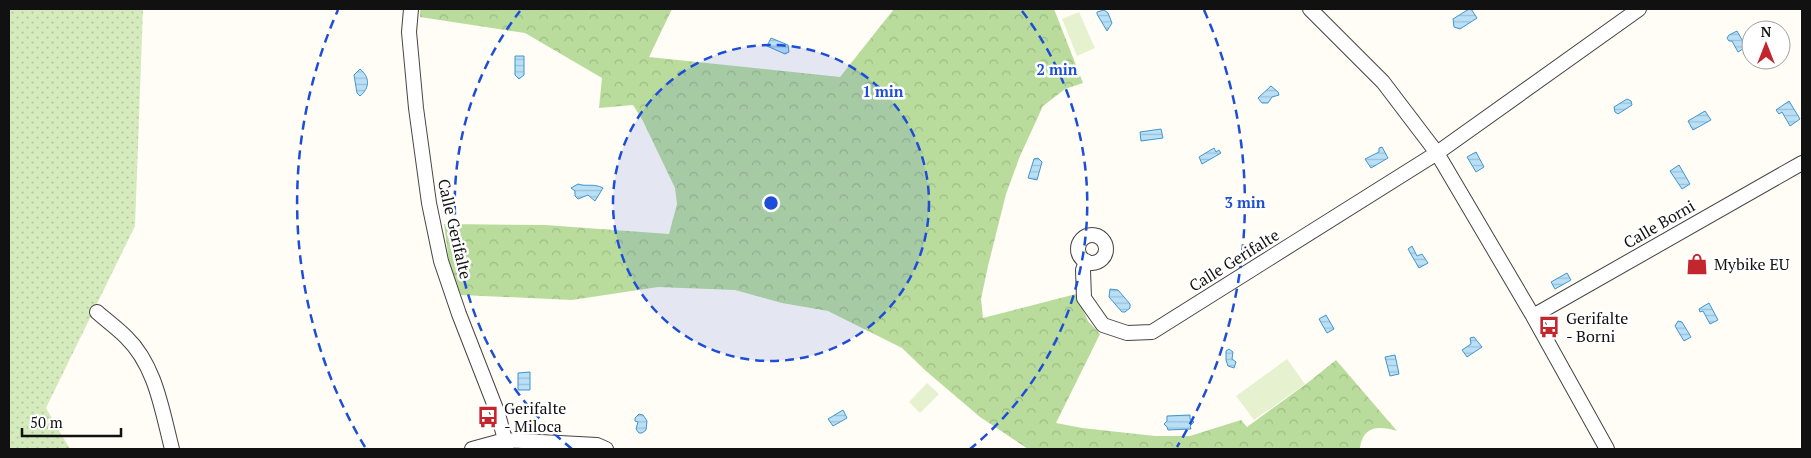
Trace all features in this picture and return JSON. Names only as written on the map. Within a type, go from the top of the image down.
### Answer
[{"type":"street","name":"Calle Gerifalte","points":[[411,9],[408,32],[416,108],[429,203],[441,261],[459,314],[498,414],[506,445]]},
{"type":"street","points":[[1310,9],[1383,82],[1437,152],[1533,316],[1607,449]]},
{"type":"street","name":"Calle Gerifalte","points":[[1086,262],[1083,270],[1084,298],[1103,325],[1126,333],[1152,332],[1437,152],[1639,9]]},
{"type":"street","name":"Calle Borni","points":[[1533,316],[1802,163]]},
{"type":"street","points":[[97,312],[127,338],[141,357],[154,382],[172,449]]},
{"type":"street","points":[[472,449],[506,445],[597,445],[606,449]]},
{"type":"green space","points":[[9,9],[143,9],[135,226],[46,408],[70,449],[9,449]]},
{"type":"green space","points":[[420,9],[672,9],[649,57],[840,77],[894,9],[1054,9],[1083,83],[1065,89],[1043,106],[1020,156],[1006,194],[981,299],[983,318],[1076,294],[1088,321],[1100,334],[1056,423],[1082,428],[1155,436],[1190,436],[1241,420],[1247,427],[1336,360],[1397,431],[1384,428],[1372,429],[1361,441],[1360,449],[1028,449],[980,417],[902,348],[828,311],[782,303],[735,290],[658,287],[572,300],[461,295],[449,262],[444,224],[545,225],[669,234],[677,204],[675,188],[643,121],[633,105],[599,108],[602,78],[525,33],[420,17]]},
{"type":"green space","points":[[1079,12],[1095,48],[1077,56],[1062,19]]},
{"type":"green space","points":[[1287,359],[1305,384],[1254,420],[1236,396]]},
{"type":"green space","points":[[927,383],[939,394],[920,413],[909,402]]},
{"type":"water","points":[[1469,9],[1477,18],[1460,29],[1454,27],[1453,19]]},
{"type":"water","points":[[1104,10],[1108,13],[1112,23],[1107,31],[1097,14],[1097,12]]},
{"type":"water","points":[[1737,31],[1741,38],[1741,50],[1738,52],[1732,41],[1729,41],[1727,38]]},
{"type":"water","points":[[771,38],[788,45],[789,52],[785,54],[767,46]]},
{"type":"water","points":[[515,56],[524,56],[524,75],[519,79],[515,75]]},
{"type":"water","points":[[360,69],[366,75],[368,82],[366,90],[360,96],[357,93],[354,75]]},
{"type":"water","points":[[1271,86],[1279,95],[1272,97],[1268,103],[1262,103],[1258,98]]},
{"type":"water","points":[[1627,99],[1631,101],[1632,105],[1618,114],[1615,112],[1614,107]]},
{"type":"water","points":[[1789,101],[1800,119],[1790,126],[1782,112],[1779,114],[1776,110]]},
{"type":"water","points":[[1705,111],[1711,120],[1693,130],[1688,121]]},
{"type":"water","points":[[1161,129],[1163,138],[1141,141],[1140,132]]},
{"type":"water","points":[[1382,147],[1388,158],[1371,168],[1365,159],[1379,152],[1379,148]]},
{"type":"water","points":[[1214,148],[1216,152],[1219,150],[1221,153],[1202,164],[1199,157]]},
{"type":"water","points":[[1476,152],[1484,167],[1476,172],[1467,157]]},
{"type":"water","points":[[1038,158],[1042,162],[1037,180],[1028,178],[1034,159]]},
{"type":"water","points":[[1679,165],[1690,184],[1682,189],[1670,171]]},
{"type":"water","points":[[578,184],[603,188],[595,201],[588,195],[578,199],[575,196],[575,191],[571,188]]},
{"type":"water","points":[[1412,246],[1417,256],[1422,254],[1428,263],[1419,268],[1408,249]]},
{"type":"water","points":[[1567,273],[1571,280],[1555,289],[1551,282]]},
{"type":"water","points":[[1110,289],[1118,290],[1130,304],[1130,308],[1122,312],[1109,297]]},
{"type":"water","points":[[1709,303],[1718,320],[1710,324],[1703,311],[1700,312],[1699,309]]},
{"type":"water","points":[[1326,315],[1334,329],[1327,333],[1319,319]]},
{"type":"water","points":[[1678,321],[1682,322],[1691,337],[1684,341],[1675,326]]},
{"type":"water","points":[[1474,337],[1482,347],[1467,357],[1462,350],[1471,344],[1470,338]]},
{"type":"water","points":[[1229,349],[1233,352],[1232,359],[1236,362],[1234,368],[1228,366],[1226,360],[1226,351]]},
{"type":"water","points":[[1395,355],[1399,374],[1390,376],[1385,357]]},
{"type":"water","points":[[530,372],[530,390],[518,390],[518,373]]},
{"type":"water","points":[[843,410],[847,418],[833,426],[828,419]]},
{"type":"water","points":[[639,414],[643,415],[647,421],[646,430],[642,433],[639,433],[636,429],[638,422],[635,421],[635,418]]},
{"type":"water","points":[[1190,415],[1190,419],[1194,422],[1190,426],[1191,429],[1168,430],[1164,424],[1167,421],[1167,416]]},
{"type":"place","name":"Mybike EU","points":[[1697,264]]},
{"type":"place","name":"Gerifalte - Borni","points":[[1549,327]]},
{"type":"place","name":"Gerifalte - Miloca","points":[[488,417]]}]
